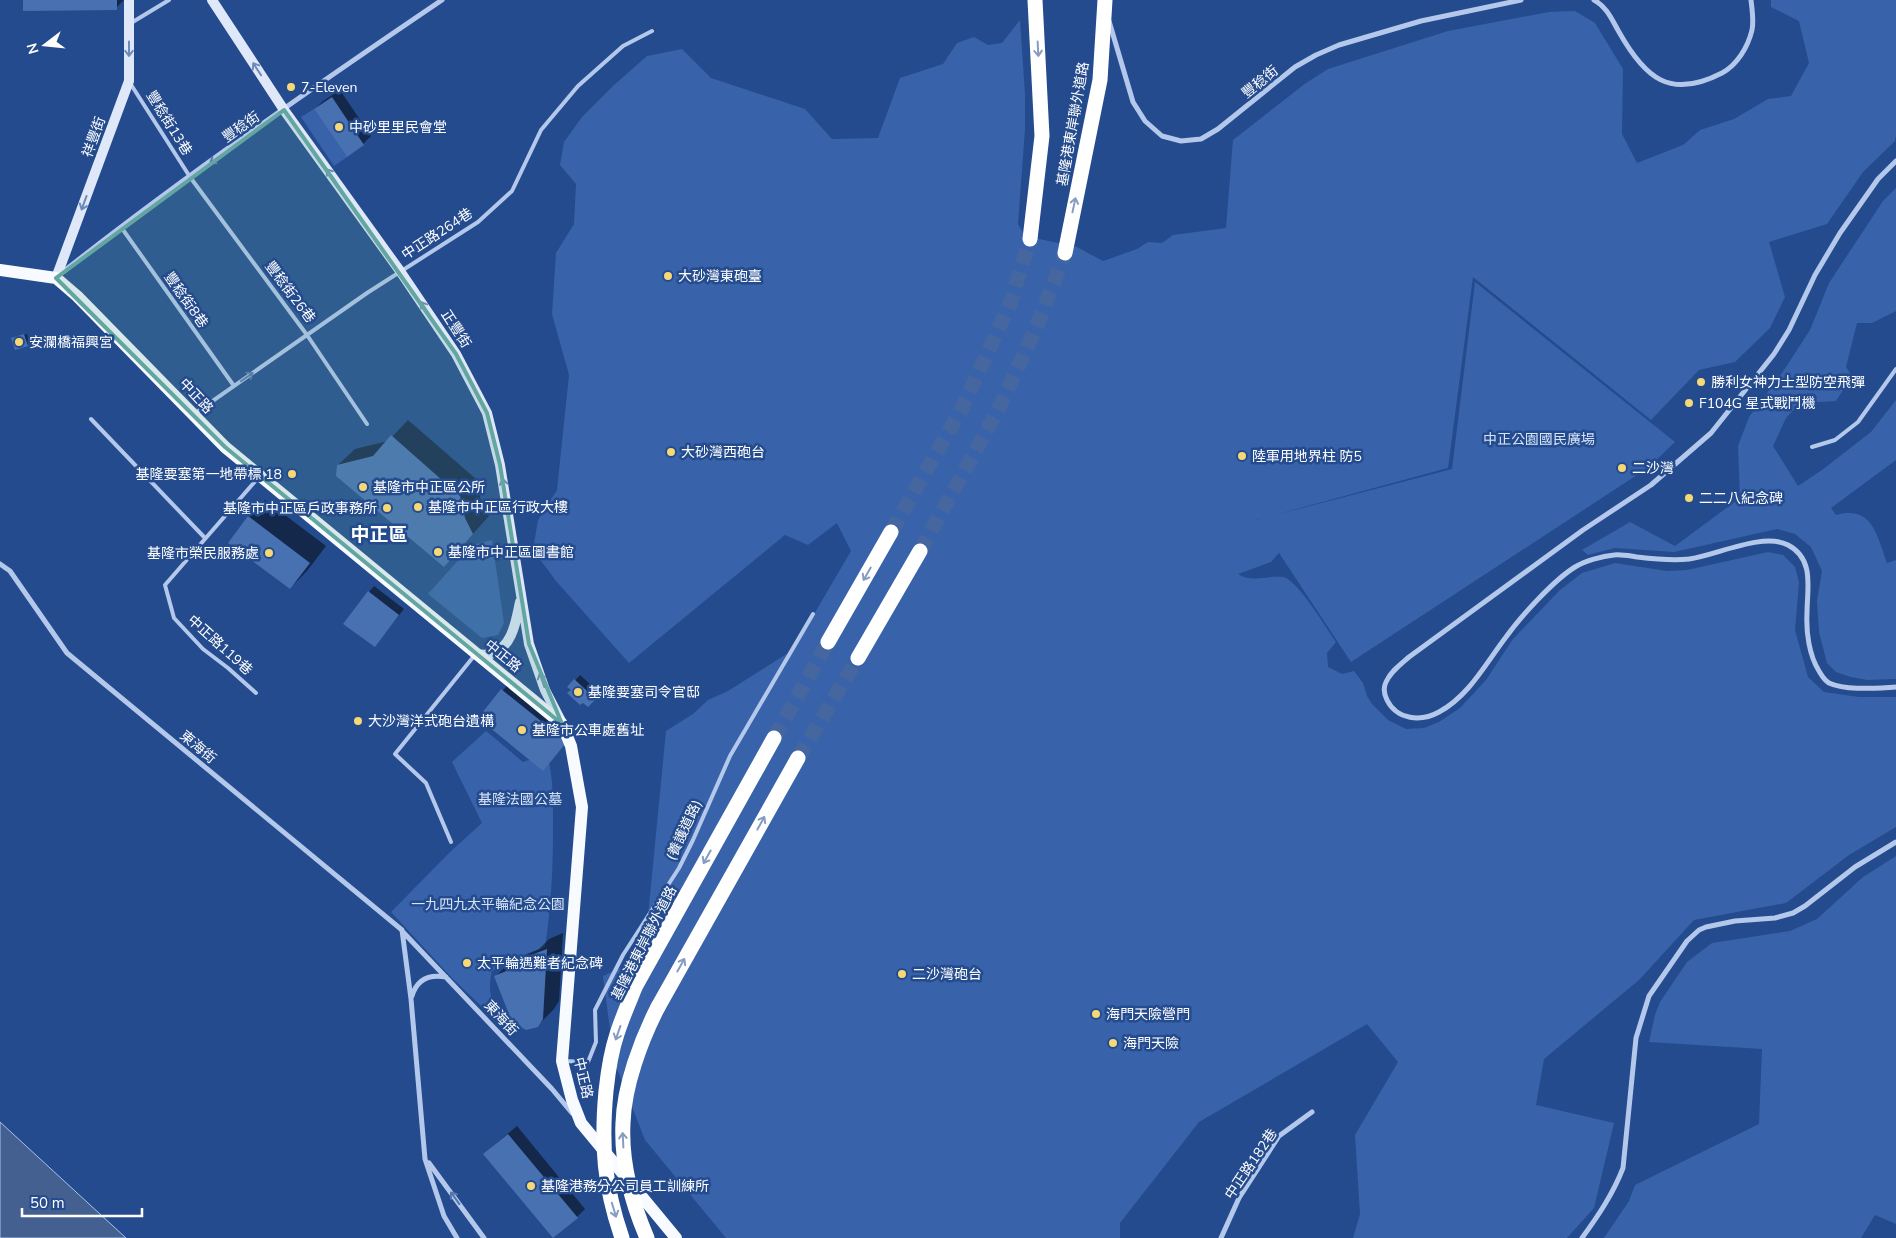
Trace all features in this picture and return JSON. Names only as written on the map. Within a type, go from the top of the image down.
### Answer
[{"type":"highway","name":"基隆港東岸聯外道路","points":[[1030,239],[1042,136],[1035,0]]},
{"type":"highway","name":"基隆港東岸聯外道路","points":[[1065,253],[1100,80],[1104,0]]},
{"type":"highway","points":[[828,642],[891,532]]},
{"type":"highway","points":[[858,658],[920,551]]},
{"type":"highway","name":"基隆港東岸聯外道路","points":[[622,1238],[610,1197],[603,1158],[604,1117],[609,1068],[617,1035],[636,988],[774,738]]},
{"type":"highway","points":[[647,1238],[633,1196],[625,1161],[622,1122],[629,1086],[643,1036],[798,758]]},
{"type":"main road","points":[[0,270],[56,278]]},
{"type":"main road","name":"中正路","points":[[56,278],[77,296],[225,448],[562,724],[572,746],[582,807],[562,1061],[572,1100],[581,1123],[676,1238]]},
{"type":"street","name":"祥豐街","points":[[56,278],[129,81],[129,0]]},
{"type":"street","name":"正豐街","points":[[212,0],[284,110],[400,271],[456,354],[487,413],[500,464],[512,526],[529,644],[545,690],[562,724]]},
{"type":"street","name":"豐稔街","points":[[56,278],[121,226],[442,0]]},
{"type":"street","name":"豐稔街","points":[[1104,0],[1133,102],[1145,121],[1162,136],[1182,141],[1201,139],[1218,129],[1295,67],[1316,54],[1339,45],[1421,21],[1521,0]]},
{"type":"street","points":[[1594,0],[1603,5],[1633,57],[1646,71],[1664,82],[1687,86],[1710,80],[1729,70],[1742,54],[1752,30],[1752,0]]},
{"type":"street","points":[[1896,161],[1874,185],[1840,234],[1815,275],[1789,330],[1774,354],[1711,433],[1651,485],[1583,530],[1409,657],[1395,669],[1386,682],[1384,689],[1389,704],[1402,716],[1411,718],[1423,717],[1437,713],[1460,695],[1481,672],[1507,635],[1555,584],[1575,567],[1615,554],[1666,560],[1690,559],[1762,542],[1777,541],[1789,546],[1801,555],[1806,566],[1808,578],[1807,627],[1816,666],[1823,678],[1839,686],[1896,687]]},
{"type":"street","name":"東海街","points":[[0,564],[10,571],[67,653],[402,930],[552,1089],[581,1123]]},
{"type":"street","points":[[475,654],[491,654],[505,646],[513,632],[521,596]]},
{"type":"street","points":[[1582,1238],[1616,1187],[1623,1168],[1636,1038],[1649,996],[1687,940],[1706,927],[1735,921],[1775,918],[1793,912],[1805,906],[1855,867],[1896,842]]},
{"type":"street","points":[[402,930],[411,999],[425,1159],[444,1216],[457,1238]]},
{"type":"street","points":[[411,999],[414,990],[427,977],[436,975],[446,977]]},
{"type":"street","name":"中正路182巷","points":[[1221,1238],[1239,1198],[1279,1136],[1312,1112]]},
{"type":"street","points":[[425,1159],[484,1238]]},
{"type":"lane","points":[[129,25],[169,0]]},
{"type":"lane","name":"中正路264巷","points":[[192,416],[400,271],[478,222],[512,191],[541,130],[578,86],[623,46],[652,31]]},
{"type":"lane","name":"豐稔街13巷","points":[[129,81],[190,177]]},
{"type":"lane","name":"豐稔街26巷","points":[[190,177],[307,335],[367,424]]},
{"type":"lane","name":"豐稔街8巷","points":[[121,226],[234,386]]},
{"type":"lane","points":[[1812,448],[1835,440],[1858,422],[1896,369]]},
{"type":"lane","points":[[91,419],[205,538]]},
{"type":"lane","name":"中正路119巷","points":[[256,693],[204,649],[174,618],[165,585],[260,476]]},
{"type":"lane","name":"(養護道路)","points":[[562,1061],[588,1062],[596,1042],[595,1010],[619,962],[644,920],[679,868],[730,756],[813,614]]},
{"type":"lane","points":[[451,842],[426,782],[396,754],[475,654]]},
{"type":"highlighted area","points":[[284,110],[456,354],[487,413],[500,465],[529,644],[562,724],[225,447],[56,278]]},
{"type":"green space","name":"中正公園國民廣場","points":[[1771,0],[1896,0],[1896,135],[1895,141],[1863,172],[1827,224],[1769,242],[1785,297],[1770,328],[1735,362],[1699,370],[1651,420],[1473,277],[1448,468],[1256,520],[1452,469],[1475,282],[1675,442],[1637,475],[1351,662],[1279,553],[1271,562],[1238,574],[1248,578],[1283,577],[1296,586],[1336,642],[1327,653],[1328,667],[1342,674],[1354,671],[1363,683],[1372,704],[1388,720],[1406,729],[1424,728],[1439,722],[1460,708],[1486,680],[1513,639],[1560,590],[1582,573],[1615,563],[1667,571],[1687,570],[1768,552],[1783,555],[1795,567],[1799,582],[1795,630],[1808,677],[1824,692],[1859,697],[1896,697],[1896,827],[1849,855],[1786,903],[1694,920],[1639,980],[1544,1059],[1536,1105],[1614,1123],[1594,1208],[1567,1238],[1353,1238],[1360,1214],[1355,1135],[1398,1062],[1367,1024],[1199,1122],[1120,1223],[1120,1238],[726,1238],[645,1140],[614,1061],[603,976],[644,957],[666,731],[693,714],[708,700],[728,691],[793,650],[851,551],[837,523],[808,545],[785,535],[629,663],[556,581],[533,550],[538,520],[557,490],[569,375],[552,314],[556,253],[574,224],[576,184],[560,165],[564,142],[582,117],[647,56],[682,49],[711,78],[805,109],[832,139],[878,138],[900,78],[943,64],[957,43],[974,37],[988,45],[1002,43],[1020,20],[1025,94],[1025,129],[1018,224],[1025,236],[1077,247],[1103,261],[1137,249],[1148,242],[1162,243],[1173,235],[1226,228],[1233,140],[1306,83],[1328,69],[1448,31],[1549,12],[1575,11],[1595,23],[1623,69],[1622,134],[1637,163],[1683,145],[1700,130],[1734,119],[1768,99],[1791,96],[1809,63],[1799,21],[1771,7]]},
{"type":"green space","points":[[314,109],[347,157],[334,166],[301,117]]},
{"type":"green space","points":[[1896,188],[1896,311],[1872,323],[1857,323],[1846,367],[1852,376],[1836,401],[1800,403],[1786,418],[1773,446],[1798,486],[1871,432],[1896,400],[1896,460],[1831,508],[1836,515],[1858,514],[1866,519],[1876,533],[1887,563],[1896,560],[1896,679],[1867,680],[1836,672],[1827,663],[1819,632],[1817,601],[1822,571],[1811,547],[1795,534],[1777,529],[1674,552],[1615,548],[1588,555],[1582,550],[1630,522],[1675,546],[1740,498],[1738,446],[1749,417],[1782,373],[1810,330],[1829,283],[1883,201]]},
{"type":"green space","points":[[492,540],[504,623],[498,635],[482,638],[428,594],[472,545]]},
{"type":"green space","name":"一九四九太平輪紀念公園","points":[[486,731],[523,762],[547,754],[553,792],[552,875],[545,947],[492,971],[490,993],[503,1027],[452,978],[391,912],[451,851],[482,823],[452,762]]},
{"type":"green space","points":[[1896,856],[1896,1224],[1875,1215],[1861,1238],[1604,1238],[1629,1201],[1635,1185],[1759,1124],[1762,1049],[1649,1042],[1660,1002],[1687,962],[1712,943],[1790,931],[1817,919],[1863,877]]},
{"type":"shaded area","points":[[0,1122],[126,1238],[0,1238]]},
{"type":"building","points":[[23,0],[117,0],[117,10],[23,11]]},
{"type":"building","name":"中砂里里民會堂","points":[[332,97],[364,145],[347,157],[314,109]]},
{"type":"building","name":"安瀾橋福興宮","points":[[24,334],[28,346],[15,350],[11,338]]},
{"type":"building","name":"基隆市中正區行政大樓","points":[[391,435],[460,496],[465,518],[473,534],[444,567],[336,476],[337,465],[373,456]]},
{"type":"building","name":"基隆市榮民服務處","points":[[248,516],[310,563],[290,589],[228,543]]},
{"type":"building","points":[[368,591],[399,615],[375,647],[343,624]]},
{"type":"building","name":"基隆要塞司令官邸","points":[[574,679],[596,699],[588,707],[583,703],[580,705],[567,693],[571,690],[567,687]]},
{"type":"building","name":"基隆市公車處舊址","points":[[501,689],[567,742],[543,771],[478,718]]},
{"type":"building","points":[[547,949],[543,1019],[538,1027],[526,1030],[515,1024],[510,1017],[494,976],[534,960],[531,955]]},
{"type":"building","name":"基隆港務分公司員工訓練所","points":[[508,1134],[578,1218],[553,1238],[483,1154]]},
{"type":"tunnel","points":[[891,532],[961,410],[1010,304],[1030,239]]},
{"type":"tunnel","points":[[920,551],[998,410],[1037,326],[1065,253]]},
{"type":"tunnel","points":[[774,738],[828,642]]},
{"type":"tunnel","points":[[798,758],[858,658]]},
{"type":"place","name":"7-Eleven","points":[[291,87]]},
{"type":"place","name":"中砂里里民會堂","points":[[339,127]]},
{"type":"place","name":"大砂灣東砲臺","points":[[668,276]]},
{"type":"place","name":"安瀾橋福興宮","points":[[19,342]]},
{"type":"place","name":"勝利女神力士型防空飛彈","points":[[1701,382]]},
{"type":"place","name":"F104G 星式戰鬥機","points":[[1689,403]]},
{"type":"place","name":"大砂灣西砲台","points":[[671,452]]},
{"type":"place","name":"陸軍用地界柱 防5","points":[[1242,456]]},
{"type":"place","name":"二沙灣","points":[[1622,468]]},
{"type":"place","name":"基隆要塞第一地帶標 18","points":[[292,474]]},
{"type":"place","name":"基隆市中正區公所","points":[[363,487]]},
{"type":"place","name":"二二八紀念碑","points":[[1689,498]]},
{"type":"place","name":"基隆市中正區行政大樓","points":[[418,507]]},
{"type":"place","name":"基隆市中正區戶政事務所","points":[[387,508]]},
{"type":"place","name":"基隆市中正區圖書館","points":[[438,552]]},
{"type":"place","name":"基隆市榮民服務處","points":[[269,553]]},
{"type":"place","name":"基隆要塞司令官邸","points":[[578,692]]},
{"type":"place","name":"大沙灣洋式砲台遺構","points":[[358,721]]},
{"type":"place","name":"基隆市公車處舊址","points":[[522,730]]},
{"type":"place","name":"太平輪遇難者紀念碑","points":[[467,963]]},
{"type":"place","name":"二沙灣砲台","points":[[902,974]]},
{"type":"place","name":"海門天險營門","points":[[1096,1014]]},
{"type":"place","name":"海門天險","points":[[1113,1043]]},
{"type":"place","name":"基隆港務分公司員工訓練所","points":[[531,1186]]},
{"type":"district","name":"中正區","points":[[379,535]]},
{"type":"park label","name":"基隆法國公墓","points":[[520,799]]}]
